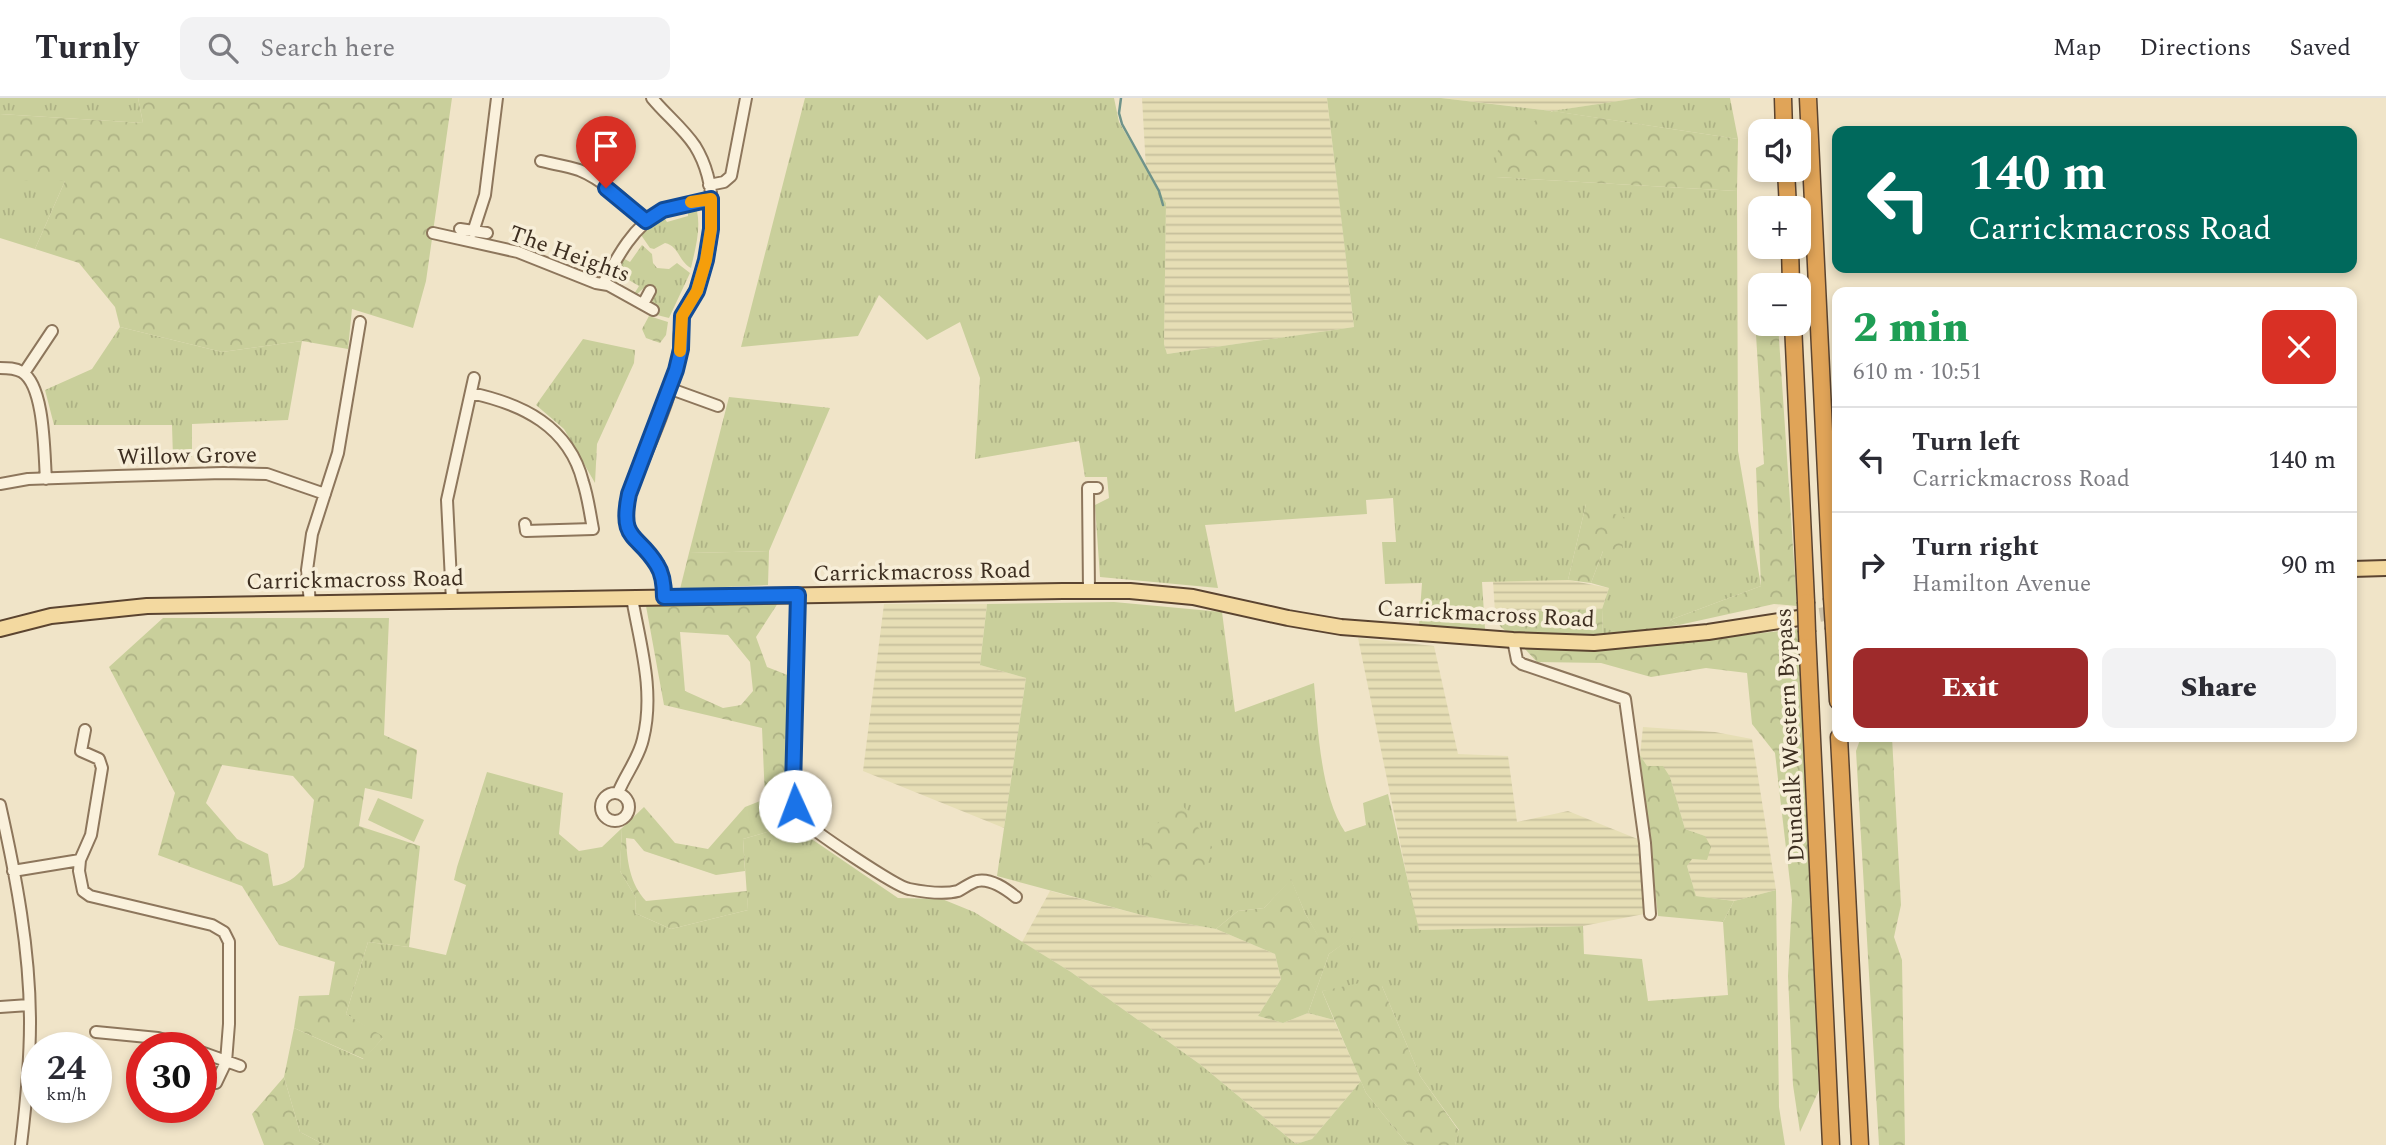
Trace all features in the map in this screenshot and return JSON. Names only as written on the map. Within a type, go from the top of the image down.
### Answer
[{"type":"highway","points":[[1783,98],[1784,119]]},
{"type":"highway","points":[[1808,98],[1832,598]]},
{"type":"highway","name":"Dundalk Western Bypass","points":[[1794,336],[1805,602],[1803,625],[1831,1145]]},
{"type":"highway","points":[[1839,742],[1860,1145]]},
{"type":"main road","points":[[2357,569],[2386,568]]},
{"type":"main road","name":"Carrickmacross Road","points":[[0,629],[51,616],[147,606],[1089,591],[1130,591],[1193,597],[1341,627],[1513,640],[1594,643],[1803,625]]},
{"type":"street","points":[[473,232],[485,195],[497,98]]},
{"type":"street","points":[[652,98],[676,122],[695,147],[709,185],[711,199],[711,229],[706,260],[697,291],[682,316],[681,349],[671,389],[629,494],[626,510],[626,524],[633,539],[659,568],[664,597]]},
{"type":"street","points":[[709,185],[724,182],[731,176],[746,98]]},
{"type":"street","points":[[541,161],[589,175],[646,221]]},
{"type":"street","points":[[603,284],[618,256],[646,221],[663,210],[711,199]]},
{"type":"street","name":"The Heights","points":[[443,222],[437,234],[518,252],[603,284],[648,307],[650,291]]},
{"type":"street","points":[[460,229],[487,233]]},
{"type":"street","points":[[310,603],[307,570],[312,534],[338,453],[359,321]]},
{"type":"street","points":[[23,373],[52,331]]},
{"type":"street","points":[[0,368],[10,368],[23,373],[31,382],[37,396],[43,426],[46,479]]},
{"type":"street","points":[[452,601],[447,500],[474,378]]},
{"type":"street","points":[[671,389],[718,406]]},
{"type":"street","points":[[471,393],[504,400],[543,421],[557,434],[583,479],[593,529],[526,531],[525,524]]},
{"type":"street","name":"Willow Grove","points":[[0,484],[46,479],[267,474],[326,494]]},
{"type":"street","points":[[1089,591],[1088,488],[1097,488]]},
{"type":"street","points":[[798,595],[793,787],[795,806],[801,819],[906,889],[957,891],[976,881],[985,881],[1004,887],[1016,897]]},
{"type":"street","points":[[618,793],[643,741],[647,711],[648,684],[632,598]]},
{"type":"street","points":[[1513,640],[1517,660],[1522,664],[1625,699],[1645,842],[1650,914]]},
{"type":"street","points":[[85,730],[81,751],[99,759],[103,768],[91,835],[80,860],[82,891],[90,896],[212,925],[224,932],[229,942],[226,1062],[217,1081]]},
{"type":"street","points":[[0,805],[26,960],[29,1005],[30,1056],[21,1145]]},
{"type":"street","points":[[13,871],[80,860]]},
{"type":"street","points":[[0,1007],[29,1005]]},
{"type":"street","points":[[217,1058],[240,1066]]},
{"type":"shaded area","points":[[1142,98],[1327,98],[1354,327],[1167,354],[1164,344],[1166,203],[1146,169]]},
{"type":"shaded area","points":[[1441,98],[1638,98],[1553,111]]},
{"type":"shaded area","points":[[1568,580],[1609,588],[1602,609],[1495,612],[1493,581]]},
{"type":"shaded area","points":[[884,604],[987,604],[980,665],[1026,678],[1004,828],[863,771]]},
{"type":"shaded area","points":[[1358,638],[1434,646],[1458,754],[1508,756],[1517,822],[1568,811],[1640,840],[1644,914],[1583,926],[1418,930]]},
{"type":"shaded area","points":[[1643,727],[1715,732],[1752,739],[1776,890],[1734,901],[1696,896],[1687,866],[1705,836],[1685,829],[1670,777],[1647,766],[1640,755]]},
{"type":"shaded area","points":[[1050,891],[1149,917],[1216,929],[1275,954],[1281,979],[1258,1016],[1283,1023],[1308,1013],[1334,1020],[1361,1081],[1312,1139],[1296,1144],[1201,1065],[1071,972],[1022,942]]},
{"type":"green space","points":[[0,98],[138,98],[143,123],[0,114]]},
{"type":"green space","points":[[138,98],[452,98],[426,281],[413,328],[352,309],[348,349],[302,341],[222,352],[120,327],[115,307],[79,263],[35,249],[65,181],[0,181],[0,114],[143,123]]},
{"type":"green space","points":[[805,98],[1114,98],[1119,122],[1166,203],[1164,344],[1167,354],[1354,327],[1327,98],[1441,98],[1552,111],[1496,177],[1737,191],[1738,451],[1761,586],[1670,620],[1679,625],[1603,635],[1602,609],[1609,588],[1591,583],[1603,551],[1586,504],[1568,580],[1482,582],[1485,629],[1419,625],[1422,583],[1385,584],[1382,542],[1396,542],[1393,498],[1366,500],[1367,514],[1205,525],[1218,588],[1100,577],[1095,505],[1109,498],[1107,477],[1085,477],[1079,441],[975,459],[980,378],[960,322],[927,340],[879,295],[858,336],[741,347]]},
{"type":"green space","points":[[1638,98],[1730,98],[1738,139],[1552,111]]},
{"type":"green space","points":[[1553,111],[1738,139],[1737,191],[1495,177],[1499,140]]},
{"type":"green space","points":[[0,181],[65,181],[35,249],[0,238]]},
{"type":"green space","points":[[688,211],[697,211],[698,218],[691,268],[670,245],[665,243],[654,249],[650,248],[641,235],[663,216],[667,222],[688,216]]},
{"type":"green space","points":[[642,245],[652,254],[657,268],[669,269],[677,263],[690,273],[669,318],[653,314],[656,308],[652,302],[655,292],[645,287],[636,295],[634,294],[639,286],[622,276],[617,284],[614,279],[623,258],[630,262]]},
{"type":"green space","points":[[649,316],[668,322],[666,335],[660,343],[646,338],[642,329]]},
{"type":"green space","points":[[120,327],[222,352],[302,341],[288,420],[192,424],[192,457],[173,458],[172,425],[54,425],[45,390],[92,369]]},
{"type":"green space","points":[[1756,336],[1779,336],[1797,606],[1774,604],[1679,625],[1670,620],[1761,586],[1756,468],[1764,464]]},
{"type":"green space","points":[[583,339],[635,350],[634,363],[597,444],[595,483],[564,429],[536,405]]},
{"type":"green space","points":[[729,397],[830,408],[769,551],[689,553]]},
{"type":"green space","points":[[1586,504],[1626,518],[1622,548],[1603,551],[1591,583],[1568,580]]},
{"type":"green space","points":[[769,551],[768,585],[680,589],[689,553]]},
{"type":"green space","points":[[1114,602],[1222,612],[1235,712],[1314,683],[1325,780],[1337,816],[1345,832],[1366,825],[1363,803],[1388,794],[1419,930],[1583,926],[1584,954],[1642,959],[1648,1001],[1728,995],[1723,922],[1734,901],[1776,890],[1779,1107],[1785,1145],[1455,1145],[1459,1130],[1420,1076],[1382,986],[1322,991],[1334,1020],[1308,1013],[1329,954],[1359,932],[1319,938],[1291,880],[1264,908],[1238,911],[1216,929],[1149,917],[997,876],[1026,678],[980,665],[987,604]]},
{"type":"green space","points":[[778,603],[756,637],[767,667],[790,676],[791,825],[743,839],[745,871],[716,875],[644,851],[634,839],[626,838],[630,872],[646,901],[747,891],[748,910],[671,929],[635,913],[636,898],[620,871],[622,828],[644,807],[675,843],[708,849],[745,807],[765,799],[762,728],[664,705],[646,606]],"holes":[[[680,632],[728,635],[750,662],[753,691],[741,705],[723,708],[685,691]]]},
{"type":"green space","points":[[1602,609],[1603,635],[1582,636],[1513,634],[1501,627],[1495,612]]},
{"type":"green space","points":[[163,618],[389,618],[384,735],[417,750],[412,799],[365,788],[359,826],[420,846],[409,947],[368,942],[346,1014],[384,1037],[364,1059],[294,1028],[299,996],[329,995],[335,962],[279,945],[242,886],[158,855],[175,793],[109,667]],"holes":[[[222,765],[293,776],[314,800],[304,867],[290,880],[273,886],[268,854],[237,839],[206,803]]]},
{"type":"green space","points":[[1799,629],[1819,1090],[1800,1132],[1793,1085],[1788,976],[1792,900],[1775,753],[1752,724],[1747,673],[1706,668],[1651,677],[1601,663],[1537,662],[1525,649],[1629,648]]},
{"type":"green space","points":[[1859,742],[1892,742],[1901,905],[1894,937],[1902,960],[1905,1145],[1879,1145],[1856,751]]},
{"type":"green space","points":[[1640,755],[1647,766],[1663,766],[1670,777],[1685,829],[1705,836],[1711,847],[1707,860],[1692,859],[1687,866],[1696,896],[1734,901],[1723,922],[1658,916]]},
{"type":"green space","points":[[487,772],[563,793],[559,834],[579,851],[602,847],[622,828],[620,871],[636,898],[635,913],[671,929],[748,910],[743,839],[791,825],[898,898],[942,899],[974,912],[1071,972],[1201,1065],[1296,1144],[1312,1139],[1361,1081],[1366,1093],[1408,1145],[325,1145],[300,1132],[284,1077],[294,1028],[363,1059],[383,1038],[346,1014],[368,942],[446,955],[466,885],[454,880]]},
{"type":"green space","points":[[378,798],[424,820],[414,842],[368,820]]},
{"type":"green space","points":[[1179,800],[1212,847],[1202,878],[1166,891],[1139,865],[1144,839]]},
{"type":"green space","points":[[1291,879],[1305,913],[1319,937],[1362,931],[1329,954],[1308,1013],[1283,1023],[1258,1016],[1281,979],[1275,954],[1216,929],[1238,911],[1264,908]]},
{"type":"green space","points":[[1374,980],[1382,986],[1420,1076],[1459,1131],[1455,1145],[1408,1145],[1366,1093],[1322,991]]},
{"type":"green space","points":[[284,1077],[300,1132],[325,1145],[264,1145],[252,1114]]},
{"type":"waterway","points":[[1121,98],[1119,113],[1122,124],[1159,191],[1163,205]]},
{"type":"tunnel","points":[[1799,618],[1832,613]]},
{"type":"slow traffic","points":[[680,351],[682,316],[697,291],[703,274],[712,221],[711,199],[691,202]]},
{"type":"route","points":[[606,188],[646,221],[663,210],[711,199],[712,221],[703,274],[697,291],[682,316],[681,349],[671,389],[629,494],[626,524],[633,539],[659,568],[664,597],[798,595],[793,787],[795,806]]}]
